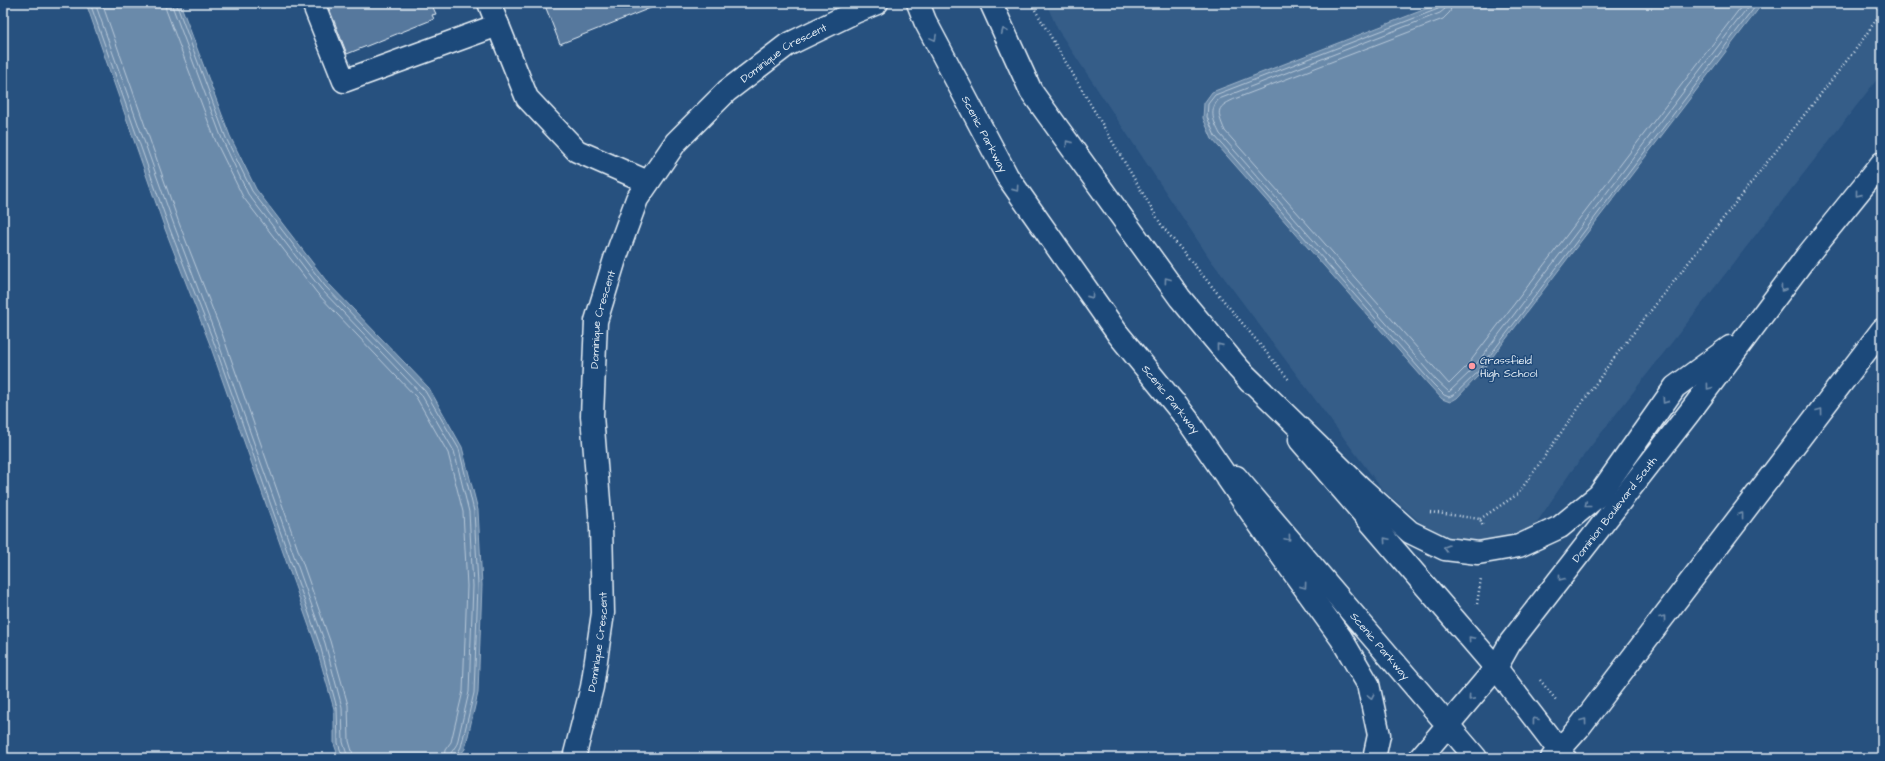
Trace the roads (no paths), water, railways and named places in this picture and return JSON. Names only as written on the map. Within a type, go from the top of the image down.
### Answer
[{"type":"main road","points":[[314,3],[344,81],[498,25]]},
{"type":"main road","points":[[489,3],[526,98],[578,150],[648,182]]},
{"type":"main road","name":"Dominique Crescent","points":[[574,758],[592,687],[603,613],[602,526],[592,416],[596,321],[615,259],[637,199],[676,142],[727,90],[787,45],[877,3]]},
{"type":"main road","name":"Scenic Parkway","points":[[918,3],[925,21],[1007,176],[1118,334],[1476,758]]},
{"type":"main road","points":[[991,3],[1030,91],[1180,298],[1238,368],[1496,668],[1559,756],[1882,330]]},
{"type":"main road","name":"Dominion Boulevard South","points":[[1420,758],[1496,668],[1510,643],[1806,257],[1882,163]]},
{"type":"main road","points":[[1238,368],[1361,488],[1410,532],[1445,549],[1478,553],[1518,546],[1566,523],[1599,495],[1675,388],[1749,333]]},
{"type":"main road","points":[[1177,405],[1273,544],[1341,638],[1368,684],[1379,734],[1374,758]]},
{"type":"water","points":[[86,3],[180,3],[230,136],[256,189],[328,283],[429,388],[462,447],[478,510],[482,585],[478,693],[465,749],[458,758],[339,758],[334,744],[334,709],[316,646],[209,342],[165,229]]},
{"type":"water","points":[[1441,3],[1763,3],[1477,377],[1457,398],[1450,402],[1442,399],[1430,386],[1212,139],[1203,118],[1204,103],[1212,92]]},
{"type":"place","name":"Grassfield High School","points":[[1472,366]]}]
